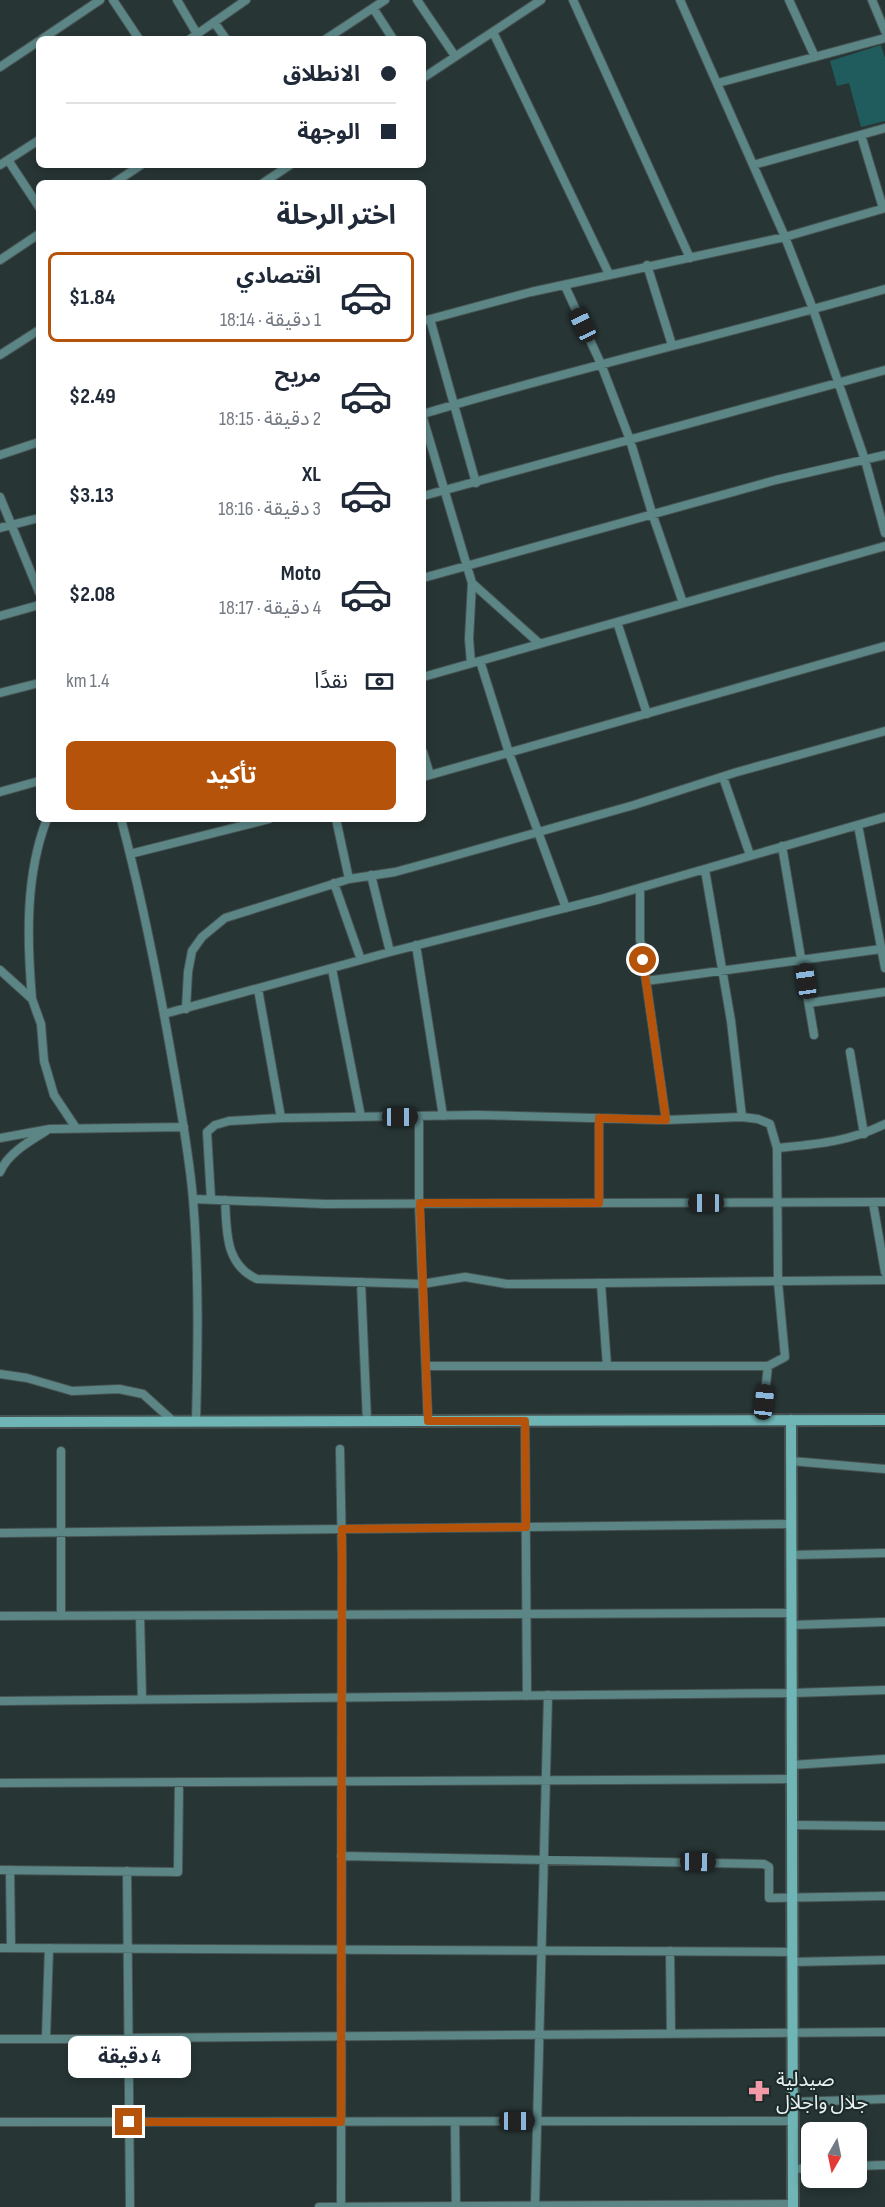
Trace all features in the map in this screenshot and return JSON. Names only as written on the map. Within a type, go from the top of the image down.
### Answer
[{"type":"street","points":[[46,36],[100,0]]},
{"type":"street","points":[[113,0],[137,36]]},
{"type":"street","points":[[177,0],[197,34]]},
{"type":"street","points":[[194,36],[246,0]]},
{"type":"street","points":[[331,36],[385,0]]},
{"type":"street","points":[[417,0],[455,56]]},
{"type":"street","points":[[426,76],[542,0]]},
{"type":"street","points":[[573,0],[690,258]]},
{"type":"street","points":[[680,0],[785,237],[813,309],[865,460],[885,533]]},
{"type":"street","points":[[789,0],[815,57]]},
{"type":"street","points":[[872,0],[885,31]]},
{"type":"street","points":[[373,8],[391,36]]},
{"type":"street","points":[[214,22],[224,36]]},
{"type":"street","points":[[493,32],[609,274]]},
{"type":"street","points":[[718,83],[885,39]]},
{"type":"street","points":[[0,67],[36,43]]},
{"type":"street","points":[[753,165],[885,128]]},
{"type":"street","points":[[476,483],[454,405],[426,320],[531,292],[565,286],[647,265],[785,237],[884,208],[861,135]]},
{"type":"street","points":[[36,142],[4,163],[36,203]]},
{"type":"street","points":[[118,180],[136,168]]},
{"type":"street","points":[[267,180],[284,168]]},
{"type":"street","points":[[0,260],[36,236]]},
{"type":"street","points":[[647,265],[672,345]]},
{"type":"street","points":[[565,286],[601,364],[630,440],[683,603]]},
{"type":"street","points":[[426,415],[601,364],[885,289]]},
{"type":"street","points":[[0,355],[36,333]]},
{"type":"street","points":[[426,495],[885,370]]},
{"type":"street","points":[[426,426],[472,583],[469,639],[471,663]]},
{"type":"street","points":[[0,455],[36,442]]},
{"type":"street","points":[[426,577],[776,480],[885,455]]},
{"type":"street","points":[[0,496],[36,584]]},
{"type":"street","points":[[0,528],[36,519]]},
{"type":"street","points":[[426,676],[885,546]]},
{"type":"street","points":[[472,583],[540,644]]},
{"type":"street","points":[[0,616],[36,606]]},
{"type":"street","points":[[617,622],[647,714]]},
{"type":"street","points":[[427,776],[885,646]]},
{"type":"street","points":[[480,661],[509,753],[566,908]]},
{"type":"street","points":[[0,693],[36,684]]},
{"type":"street","points":[[186,1009],[188,972],[192,951],[214,926],[225,918],[334,883],[395,872],[450,857],[885,731]]},
{"type":"street","points":[[723,777],[750,855]]},
{"type":"street","points":[[0,792],[36,782]]},
{"type":"street","points":[[164,1014],[416,945],[566,908],[885,817]]},
{"type":"street","points":[[46,822],[33,871],[29,920],[32,999],[41,1024],[44,1061],[54,1095],[76,1128]]},
{"type":"street","points":[[121,822],[130,854],[164,1014],[184,1126],[193,1198],[198,1347],[196,1421]]},
{"type":"street","points":[[130,854],[256,822]]},
{"type":"street","points":[[337,822],[349,879]]},
{"type":"street","points":[[858,825],[885,968]]},
{"type":"street","points":[[783,846],[814,1035]]},
{"type":"street","points":[[705,870],[731,1021],[742,1117]]},
{"type":"street","points":[[371,875],[390,952]]},
{"type":"street","points":[[334,883],[361,960]]},
{"type":"street","points":[[639,888],[640,939],[666,1120]]},
{"type":"street","points":[[416,945],[443,1116]]},
{"type":"street","points":[[646,981],[881,949]]},
{"type":"street","points":[[332,969],[361,1117]]},
{"type":"street","points":[[0,970],[32,999]]},
{"type":"street","points":[[258,989],[281,1118]]},
{"type":"street","points":[[808,1003],[885,993]]},
{"type":"street","points":[[850,1052],[864,1134]]},
{"type":"street","points":[[211,1199],[207,1136],[211,1127],[229,1121],[443,1116],[666,1120],[742,1117],[758,1119],[770,1124],[777,1148],[778,1282],[785,1357],[768,1366],[427,1366]]},
{"type":"street","points":[[419,1117],[422,1284],[428,1421]]},
{"type":"street","points":[[599,1118],[599,1203]]},
{"type":"street","points":[[777,1148],[841,1141],[885,1124]]},
{"type":"street","points":[[0,1138],[50,1129],[184,1126]]},
{"type":"street","points":[[0,1172],[2,1167],[23,1146],[50,1129]]},
{"type":"street","points":[[193,1198],[325,1204],[885,1202]]},
{"type":"street","points":[[225,1200],[229,1249],[233,1260],[250,1276],[257,1279],[422,1284],[465,1277],[507,1284],[885,1280]]},
{"type":"street","points":[[873,1203],[885,1272]]},
{"type":"street","points":[[362,1282],[367,1421]]},
{"type":"street","points":[[600,1284],[607,1366]]},
{"type":"street","points":[[762,1420],[768,1366]]},
{"type":"street","points":[[0,1374],[27,1378],[72,1391],[119,1389],[143,1394],[174,1422]]},
{"type":"street","points":[[319,2207],[793,2205],[791,1420]]},
{"type":"street","points":[[0,1422],[885,1420]]},
{"type":"street","points":[[525,1421],[527,1696]]},
{"type":"street","points":[[340,1449],[342,1529],[341,2207]]},
{"type":"street","points":[[61,1451],[61,1616]]},
{"type":"street","points":[[791,1461],[885,1469]]},
{"type":"street","points":[[0,1533],[791,1524]]},
{"type":"street","points":[[791,1555],[885,1553]]},
{"type":"street","points":[[0,1616],[791,1613]]},
{"type":"street","points":[[140,1616],[141,1699]]},
{"type":"street","points":[[792,1625],[885,1622]]},
{"type":"street","points":[[0,1701],[792,1693],[885,1690]]},
{"type":"street","points":[[535,2205],[548,1695]]},
{"type":"street","points":[[792,1765],[885,1759]]},
{"type":"street","points":[[0,1783],[792,1779]]},
{"type":"street","points":[[0,1870],[178,1872],[179,1782]]},
{"type":"street","points":[[792,1825],[885,1826]]},
{"type":"street","points":[[341,1856],[764,1863],[769,1867],[769,1898],[885,1896]]},
{"type":"street","points":[[10,1870],[11,1948]]},
{"type":"street","points":[[127,1871],[130,2207]]},
{"type":"street","points":[[0,1948],[670,1952],[885,1960]]},
{"type":"street","points":[[46,2038],[49,1948]]},
{"type":"street","points":[[670,1952],[671,2034]]},
{"type":"street","points":[[0,2039],[885,2032]]},
{"type":"street","points":[[793,2102],[885,2100]]},
{"type":"street","points":[[0,2122],[793,2121]]},
{"type":"street","points":[[455,2122],[456,2206]]},
{"type":"street","points":[[867,2166],[885,2165]]},
{"type":"street","points":[[793,2169],[801,2169]]},
{"type":"shaded area","points":[[881,45],[885,58],[885,121],[861,127],[849,83],[837,86],[830,61]]},
{"type":"place","name":"صيدلية جلال واجلال","points":[[759,2091]]},
{"type":"route","points":[[129,2122],[341,2122],[342,1529],[526,1527],[525,1421],[428,1421],[420,1203],[599,1203],[599,1118],[666,1120],[643,960]]}]
